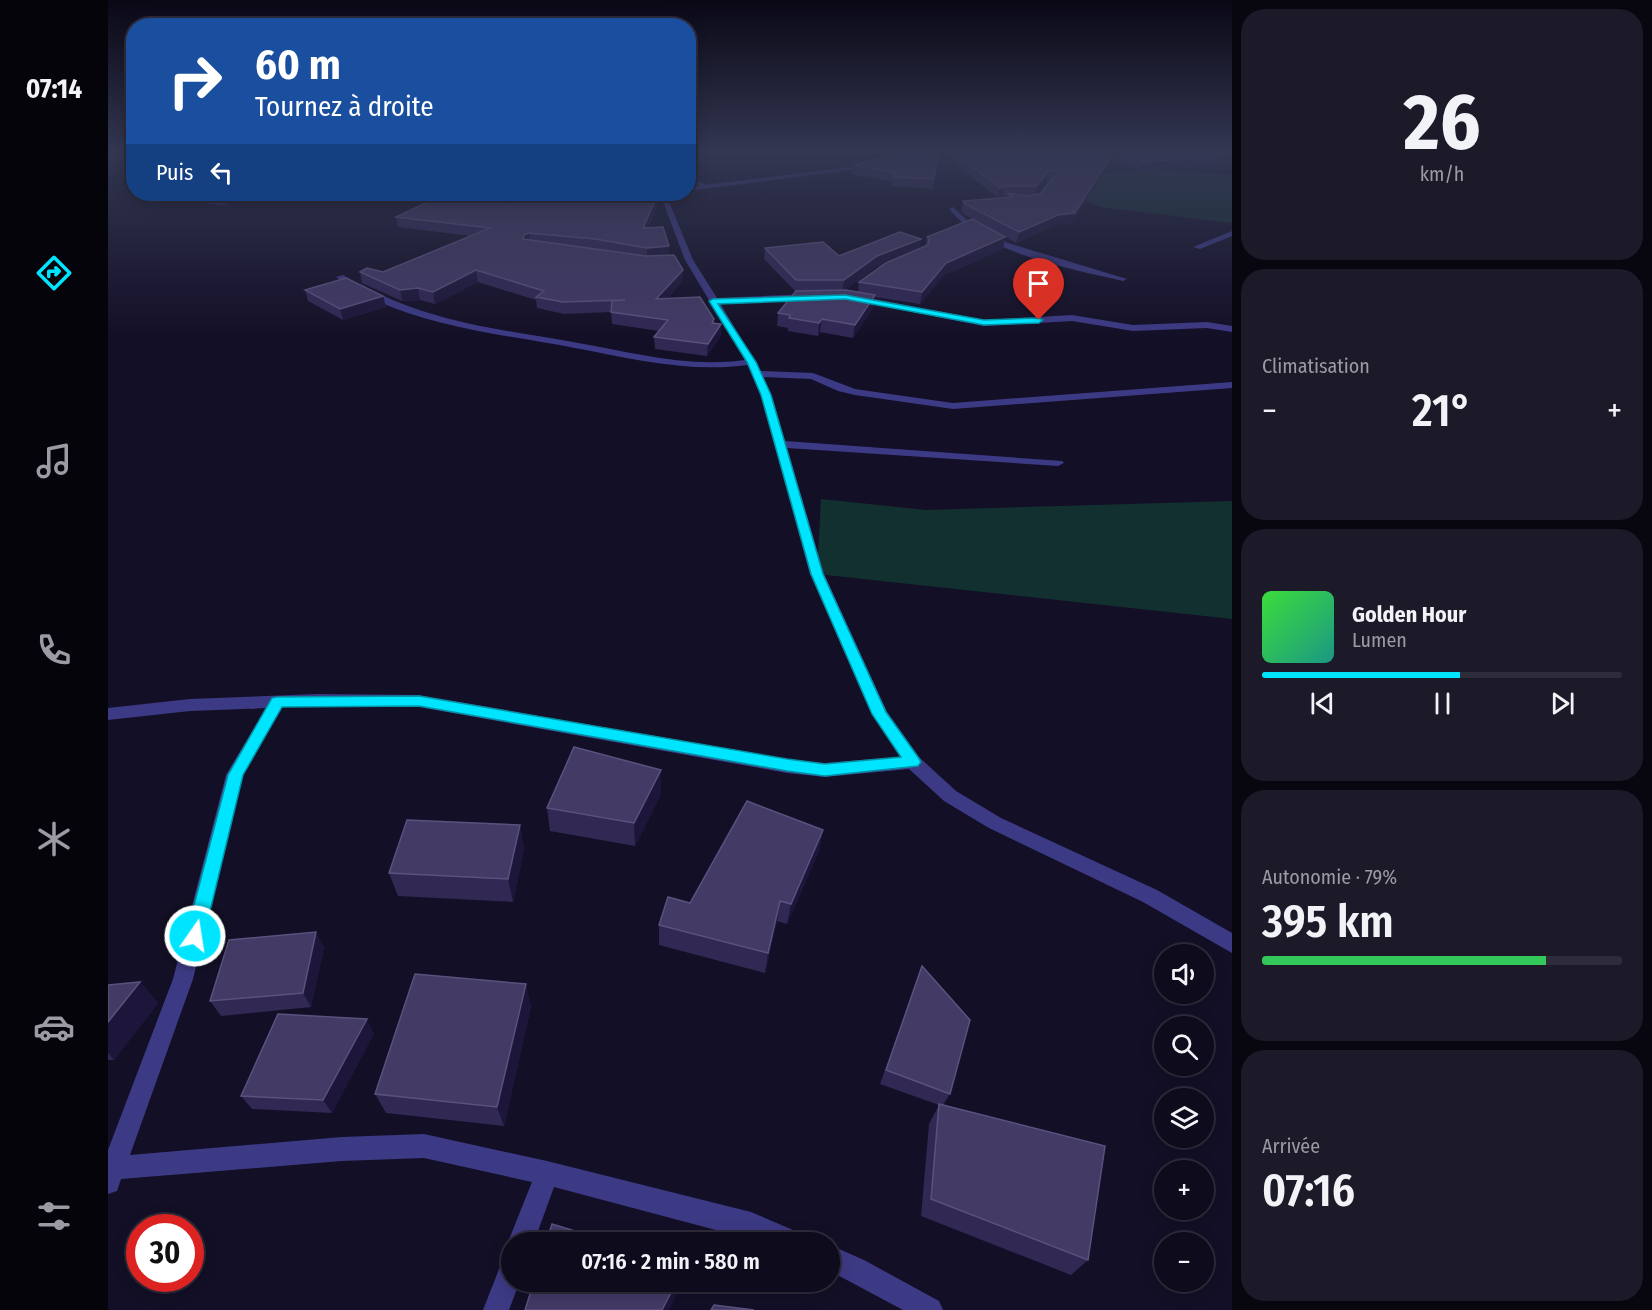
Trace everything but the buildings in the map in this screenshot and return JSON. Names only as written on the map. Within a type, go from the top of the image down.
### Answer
[{"type":"street","points":[[668,214],[683,261],[713,301],[754,368],[780,444],[817,574],[880,714],[913,762],[950,796],[994,824],[1150,896],[1232,944]]},
{"type":"street","points":[[956,214],[958,218],[986,235],[1017,248],[1124,279]]},
{"type":"street","points":[[1197,246],[1232,233]]},
{"type":"street","points":[[340,277],[374,297],[416,314],[471,329],[694,366],[754,368],[813,376],[842,389],[921,403],[953,406],[1232,385]]},
{"type":"street","points":[[854,290],[845,297],[984,323],[1072,318],[1133,328],[1198,325],[1232,329]]},
{"type":"street","points":[[713,301],[816,297]]},
{"type":"street","points":[[780,444],[1058,463]]},
{"type":"street","points":[[108,714],[190,705],[419,701],[775,764],[825,770],[913,762]]},
{"type":"street","points":[[277,702],[235,775],[183,979],[110,1175],[342,1149],[424,1146],[547,1173],[751,1225],[767,1232]]},
{"type":"street","points":[[525,1232],[547,1173]]},
{"type":"street","points":[[840,1262],[930,1310]]},
{"type":"street","points":[[496,1310],[503,1292]]},
{"type":"green space","points":[[1159,214],[1232,214],[1232,223]]},
{"type":"green space","points":[[821,499],[926,510],[1232,501],[1232,619],[817,574]]},
{"type":"route","points":[[195,936],[235,775],[277,702],[419,701],[825,770],[913,762],[880,714],[817,574],[766,395],[758,374],[713,301],[845,297],[984,323],[1039,320]]}]
